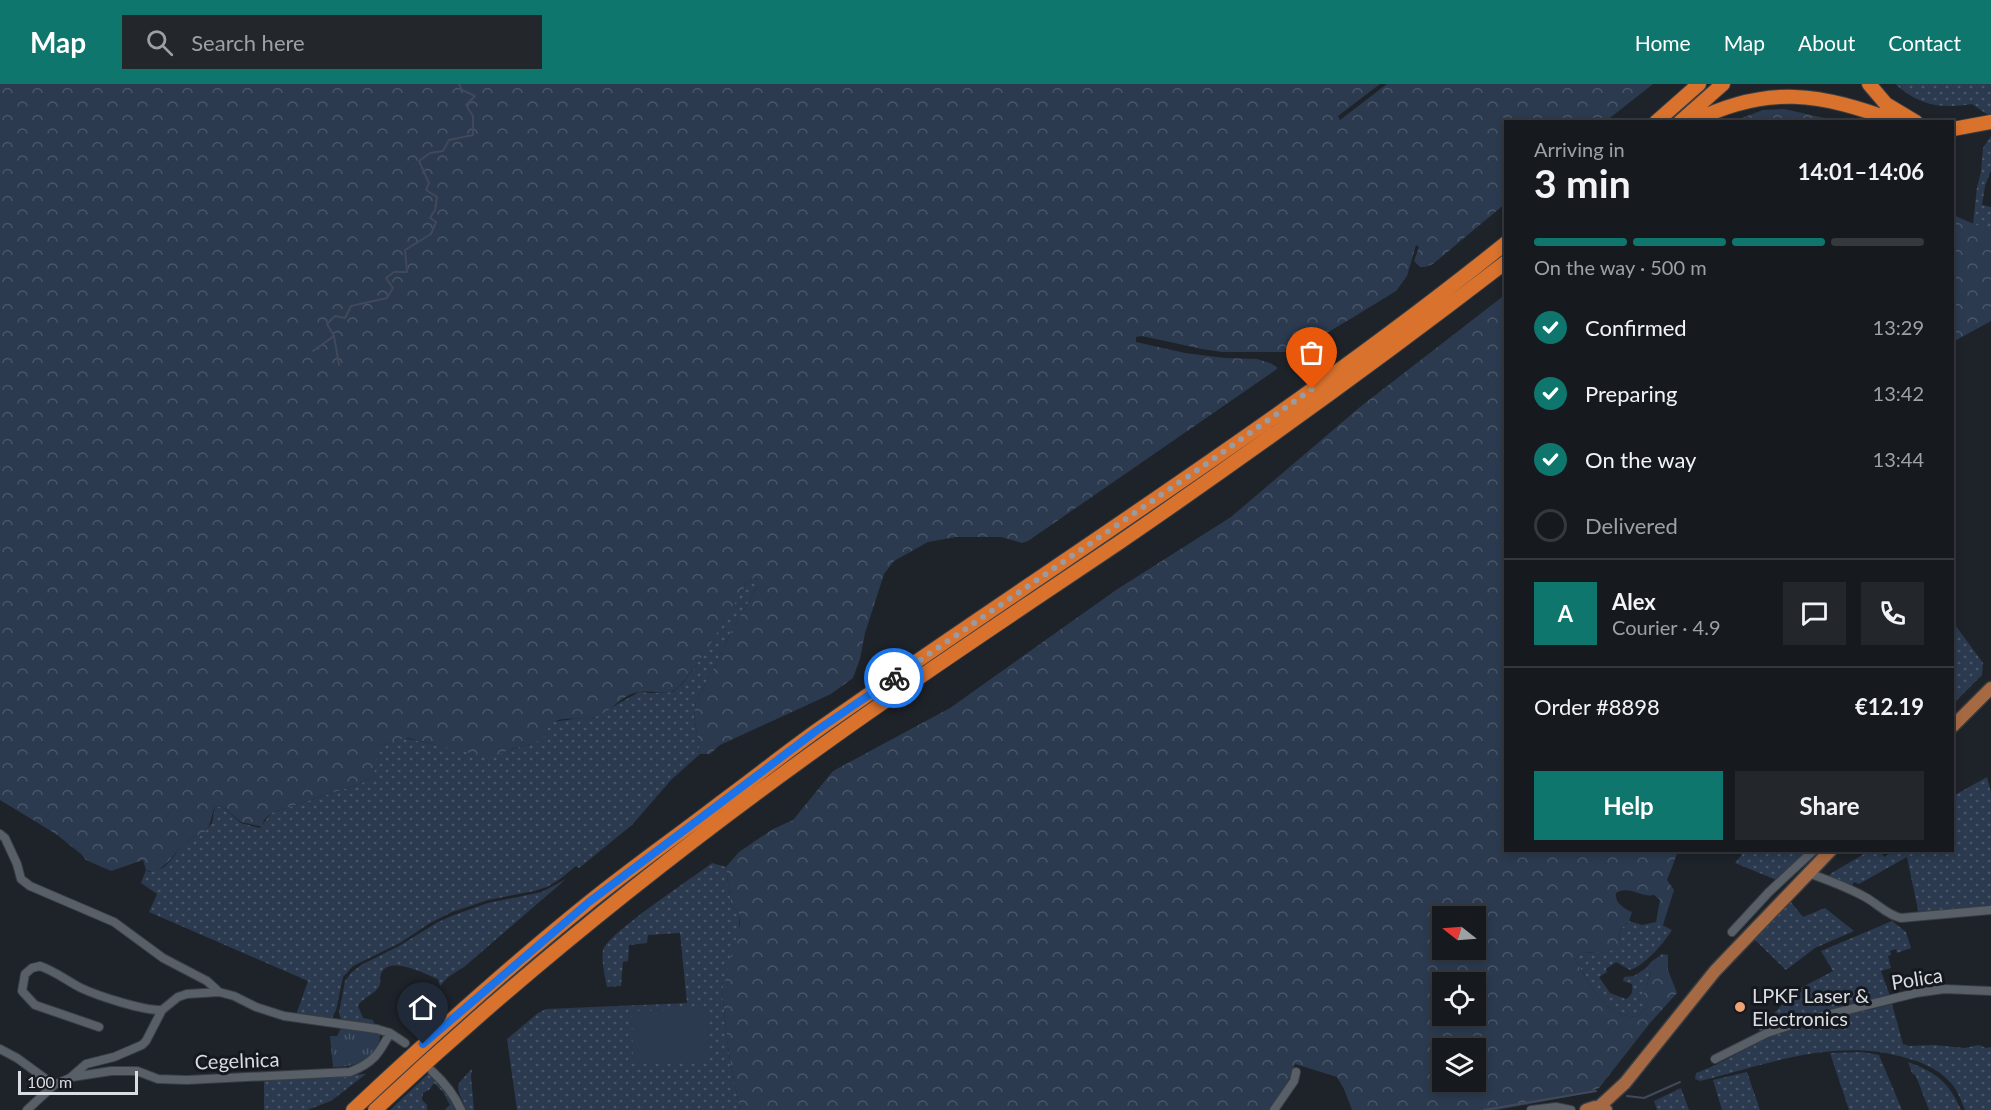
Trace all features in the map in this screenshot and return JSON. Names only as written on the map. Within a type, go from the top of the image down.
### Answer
[{"type":"highway","points":[[1658,120],[1699,84]]},
{"type":"highway","points":[[1682,120],[1723,84]]},
{"type":"highway","points":[[1869,84],[1886,104],[1913,120]]},
{"type":"highway","points":[[1695,120],[1714,108],[1736,99],[1765,92],[1792,91],[1839,100],[1893,120]]},
{"type":"highway","points":[[1954,129],[1991,122]]},
{"type":"highway","points":[[353,1110],[423,1044],[589,902],[816,731],[1246,436],[1400,325],[1504,245]]},
{"type":"highway","points":[[375,1110],[430,1058],[591,920],[691,843],[828,741],[1288,425],[1504,264]]},
{"type":"main road","points":[[1954,725],[1991,688]]},
{"type":"main road","points":[[1586,1110],[1606,1109],[1715,971],[1829,852]]},
{"type":"street","name":"Cegelnica","points":[[0,834],[5,838],[21,879],[30,886],[114,922],[163,958],[207,981],[219,992]]},
{"type":"street","points":[[1732,932],[1769,892],[1812,852]]},
{"type":"street","points":[[1808,873],[1856,892],[1891,916],[1901,918],[1991,910]]},
{"type":"street","points":[[99,1028],[35,1005],[22,991],[25,974],[32,968],[40,966],[82,988],[149,1011],[162,1011]]},
{"type":"street","name":"Polica","points":[[1715,1059],[1767,1033],[1803,1021],[1916,993],[1944,989],[1991,991]]},
{"type":"street","name":"Cegelnica","points":[[70,1078],[86,1064],[142,1045],[162,1011],[178,997],[187,994],[219,992],[285,1016],[365,1026],[390,1033],[405,1043]]},
{"type":"street","name":"Cegelnica","points":[[27,1110],[54,1085],[70,1078],[111,1071],[137,1071],[158,1079],[187,1080],[350,1071],[365,1066],[375,1058],[390,1033]]},
{"type":"street","points":[[0,1049],[54,1085]]},
{"type":"street","points":[[432,1071],[448,1087],[460,1110]]},
{"type":"street","points":[[1274,1110],[1294,1081],[1296,1072]]},
{"type":"street","points":[[1531,1110],[1556,1107],[1571,1110]]},
{"type":"green space","points":[[0,84],[1380,84],[1338,116],[1340,120],[1387,84],[1653,84],[1607,120],[1504,120],[1504,205],[1433,264],[1420,267],[1414,261],[1419,247],[1416,245],[1407,276],[1396,291],[1296,351],[1222,352],[1142,336],[1136,337],[1136,342],[1185,353],[1257,359],[1270,363],[1277,369],[1028,541],[1022,543],[1001,537],[956,537],[928,542],[894,561],[884,574],[853,678],[831,694],[720,745],[710,754],[700,754],[694,715],[696,701],[757,587],[757,580],[754,578],[747,583],[699,661],[688,676],[671,692],[633,693],[601,715],[558,720],[548,728],[546,736],[540,740],[508,750],[497,757],[490,758],[408,738],[393,741],[377,749],[374,775],[362,783],[271,813],[264,820],[262,827],[241,822],[223,807],[215,806],[206,831],[186,842],[161,868],[154,871],[146,870],[143,860],[111,871],[86,860],[56,834],[0,800]]},
{"type":"green space","points":[[1895,84],[1991,84],[1991,117],[1972,104],[1940,106],[1922,101]]},
{"type":"green space","points":[[1784,109],[1834,120],[1737,120],[1763,110]]},
{"type":"green space","points":[[1991,136],[1991,170],[1985,186],[1982,205],[1991,207],[1991,231],[1973,224],[1983,148]]},
{"type":"green space","points":[[1954,215],[1991,231],[1991,321],[1954,341]]},
{"type":"green space","points":[[1504,296],[1504,852],[1673,852],[1677,854],[1667,880],[1674,890],[1663,925],[1656,922],[1660,900],[1654,895],[1621,891],[1616,893],[1618,902],[1632,912],[1629,921],[1619,931],[1620,941],[1617,948],[1608,952],[1579,953],[1575,960],[1600,998],[1615,1011],[1625,1015],[1637,1017],[1646,1008],[1643,996],[1651,972],[1646,968],[1662,954],[1668,955],[1668,970],[1677,993],[1650,1023],[1599,1088],[1587,1093],[1497,1110],[1352,1110],[1337,1077],[1295,1064],[1287,1085],[1273,1110],[740,1110],[729,1055],[722,992],[740,923],[740,915],[731,904],[726,867],[739,852],[773,829],[793,820],[833,771],[950,708],[1116,590],[1231,517],[1360,407]]},
{"type":"green space","points":[[754,578],[757,580],[757,587],[696,701],[694,715],[700,754],[671,780],[632,825],[579,868],[576,866],[547,887],[488,900],[452,912],[430,923],[400,943],[353,966],[343,977],[332,1018],[296,1015],[308,981],[149,912],[157,894],[141,883],[146,870],[149,872],[161,869],[184,843],[195,836],[202,835],[212,823],[215,806],[223,807],[241,823],[260,828],[271,813],[362,783],[374,775],[376,749],[393,741],[405,738],[469,752],[504,751],[531,744],[552,722],[593,718],[639,692],[673,692],[693,670],[747,583]]},
{"type":"green space","points":[[1954,623],[1983,663],[1982,675],[1954,703],[1954,649],[1956,647]]},
{"type":"green space","points":[[1987,777],[1991,792],[1991,908],[1919,915],[1907,857],[1859,884],[1854,882],[1851,887],[1829,878],[1830,874],[1867,852],[1880,852],[1885,857],[1892,852],[1954,852],[1954,795]]},
{"type":"green space","points":[[1744,852],[1803,852],[1804,857],[1779,881],[1735,863]]},
{"type":"green space","points":[[712,863],[726,867],[731,904],[740,915],[738,933],[722,992],[729,1055],[740,1110],[517,1110],[507,1039],[538,1013],[546,1009],[687,1003],[680,933],[648,935],[647,943],[629,945],[628,961],[623,962],[621,986],[607,987],[603,950],[608,942],[635,919]]},
{"type":"green space","points":[[566,879],[440,986],[438,979],[408,967],[385,968],[378,988],[358,1006],[363,1018],[373,1020],[374,1024],[341,1019],[339,1013],[345,981],[361,965],[454,915],[488,903],[542,892]]},
{"type":"green space","points":[[1790,901],[1803,917],[1825,908],[1854,931],[1815,948],[1786,970],[1754,939]]},
{"type":"green space","points":[[1629,921],[1642,925],[1656,922],[1672,930],[1653,953],[1635,968],[1630,970],[1616,962],[1599,977],[1610,993],[1626,999],[1631,994],[1632,984],[1623,981],[1624,977],[1634,976],[1646,968],[1651,971],[1645,990],[1646,1008],[1637,1017],[1615,1011],[1607,1005],[1593,989],[1575,960],[1579,953],[1608,952],[1620,941],[1619,931]]},
{"type":"green space","points":[[1892,921],[1906,932],[1911,948],[1897,953],[1896,949],[1890,951],[1891,955],[1888,956],[1891,968],[1881,971],[1890,996],[1807,1016],[1761,1032],[1758,1029],[1797,990],[1833,971],[1821,951]]},
{"type":"green space","points":[[1892,1004],[1903,1044],[1965,1048],[1979,1045],[1986,1048],[1991,1047],[1991,1110],[1965,1110],[1955,1088],[1940,1073],[1918,1062],[1880,1052],[1854,1050],[1802,1055],[1700,1081],[1695,1079],[1696,1073],[1775,1035],[1818,1021]]},
{"type":"green space","points":[[708,1009],[710,1062],[633,1063],[632,1011]]},
{"type":"green space","points":[[341,1028],[377,1033],[380,1035],[379,1044],[370,1057],[364,1061],[349,1066],[333,1067],[330,1036],[337,1036]]},
{"type":"green space","points":[[1862,1052],[1879,1055],[1902,1110],[1849,1110],[1830,1053]]},
{"type":"green space","points":[[1908,1062],[1927,1070],[1947,1085],[1961,1110],[1929,1110]]},
{"type":"green space","points":[[472,1069],[474,1110],[466,1110],[458,1088],[461,1080]]},
{"type":"green space","points":[[1747,1072],[1760,1110],[1722,1110],[1713,1080]]},
{"type":"green space","points":[[429,1073],[444,1090],[456,1110],[445,1110],[450,1105],[443,1092],[434,1083],[429,1090],[423,1093],[422,1100],[427,1105],[427,1110],[390,1110]]},
{"type":"green space","points":[[366,1074],[331,1101],[307,1110],[264,1110],[264,1080]]},
{"type":"green space","points":[[1681,1088],[1689,1110],[1657,1110],[1654,1101]]},
{"type":"waterway","points":[[313,351],[334,336],[327,324],[335,316],[345,318],[351,306],[387,298],[393,288],[386,278],[394,272],[407,272],[405,250],[431,234],[436,222],[430,218],[435,210],[437,197],[426,190],[429,183],[419,161],[430,153],[443,151],[449,140],[473,135],[473,116],[466,105],[475,96],[462,90],[459,84]]},
{"type":"waterway","points":[[334,336],[339,365]]},
{"type":"waterway","points":[[1627,1096],[1644,1098],[1680,1082]]},
{"type":"waterway","points":[[1484,1110],[1596,1091]]},
{"type":"way so far","points":[[894,678],[1312,389]]},
{"type":"place","name":"LPKF Laser & Electronics","points":[[1740,1007]]},
{"type":"route","points":[[423,1044],[589,902],[816,731],[894,678]]}]
